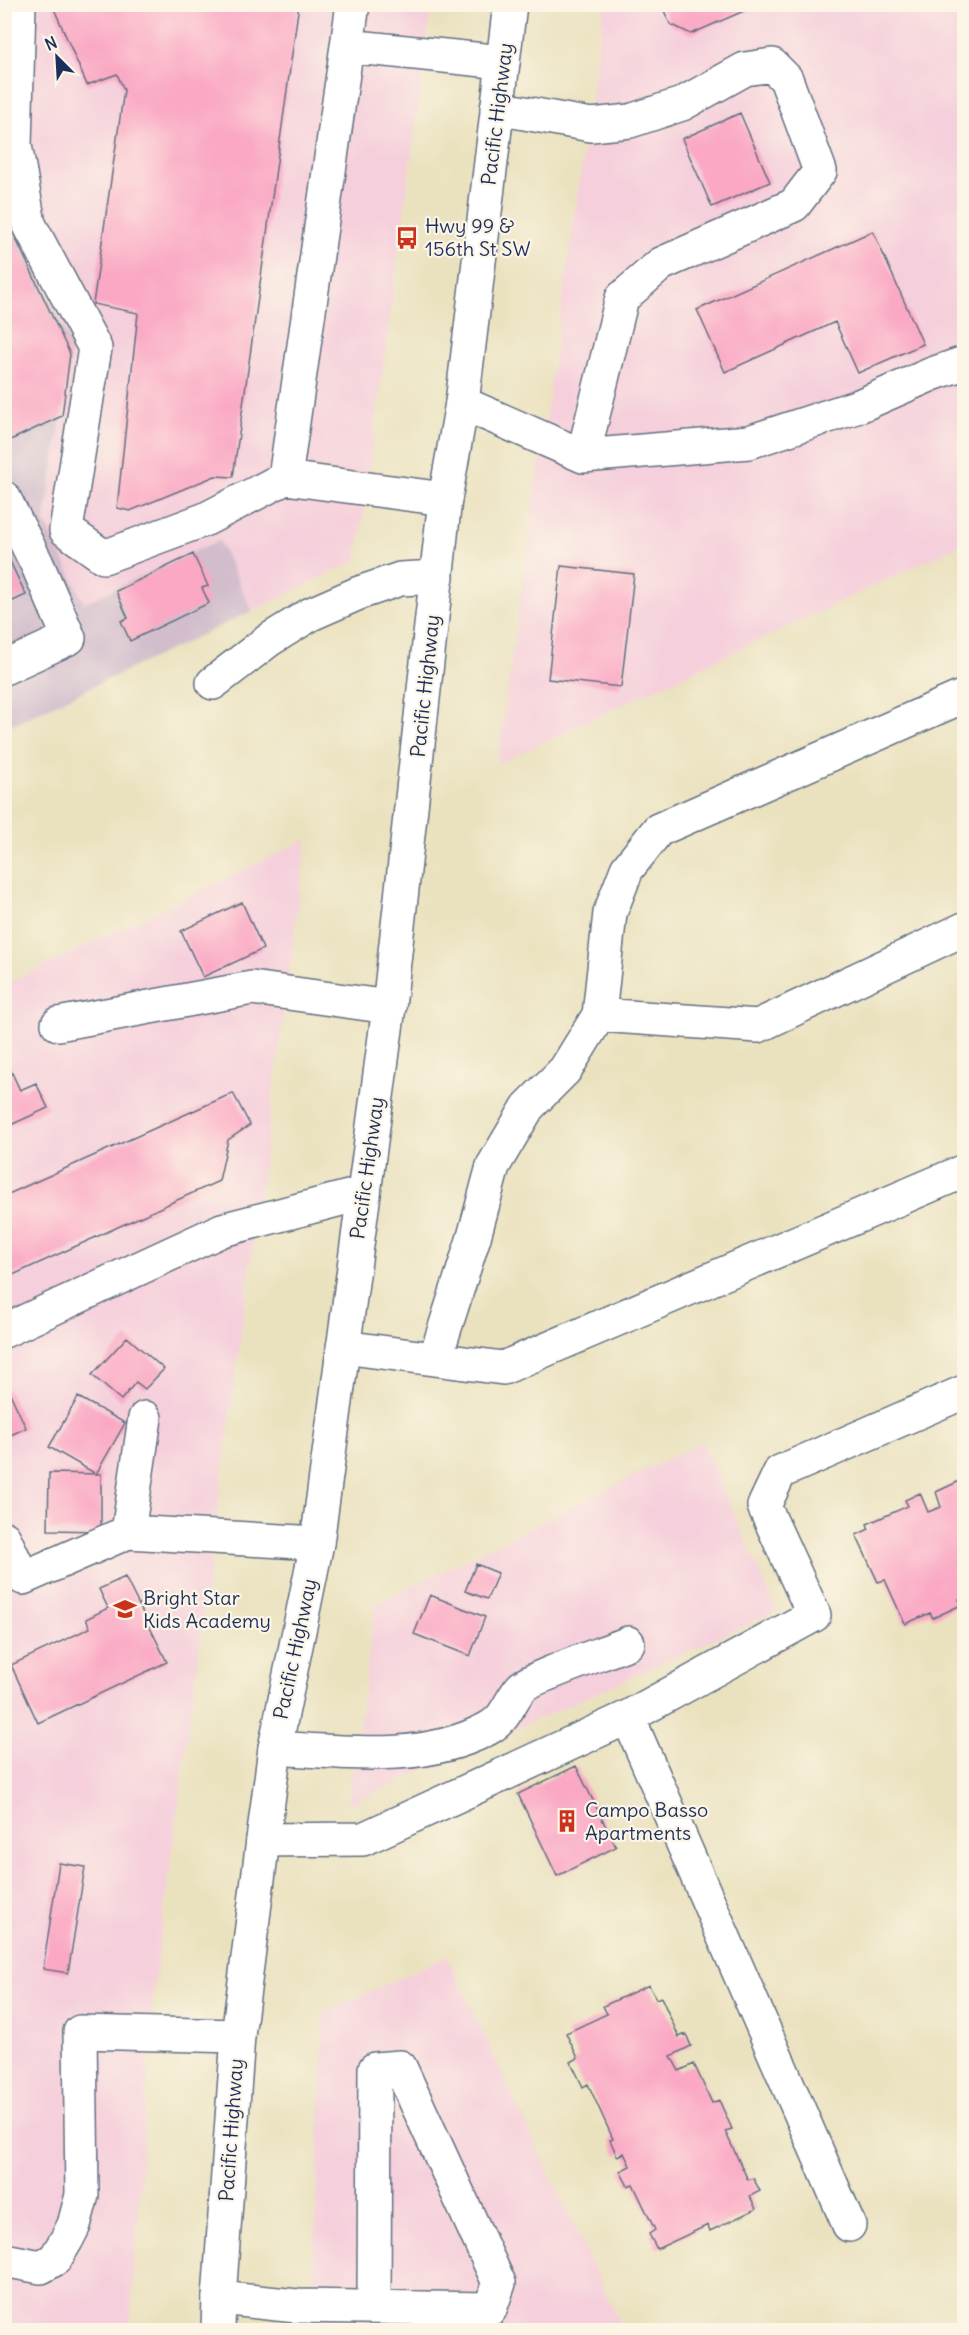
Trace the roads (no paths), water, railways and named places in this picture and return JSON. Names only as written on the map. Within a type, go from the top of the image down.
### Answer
[{"type":"main road","points":[[19,4],[15,145],[29,224],[95,348],[66,530],[104,557],[206,519],[285,478],[445,499]]},
{"type":"main road","points":[[285,478],[353,4]]},
{"type":"main road","name":"Pacific Highway","points":[[219,2331],[219,2298],[238,2036],[262,1840],[275,1748],[316,1543],[364,1193],[389,1007],[445,499],[462,403],[510,4]]},
{"type":"main road","points":[[347,46],[503,62]]},
{"type":"main road","points":[[497,108],[591,125],[630,122],[682,104],[745,69],[771,65],[786,79],[820,171],[794,205],[661,264],[622,298],[583,456]]},
{"type":"main road","points":[[462,403],[583,456],[749,442],[859,406],[932,374],[964,363]]},
{"type":"main road","points":[[4,498],[37,564],[69,638],[4,668]]},
{"type":"main road","points":[[37,564],[85,544]]},
{"type":"main road","points":[[213,683],[269,640],[311,614],[359,593],[400,579],[437,577]]},
{"type":"main road","points":[[435,1359],[474,1236],[493,1166],[528,1107],[565,1070],[599,1015],[610,913],[627,869],[658,830],[964,696]]},
{"type":"main road","points":[[599,1015],[758,1026],[964,929]]},
{"type":"main road","points":[[58,1024],[252,988],[389,1007]]},
{"type":"main road","points":[[343,1347],[503,1368],[964,1171]]},
{"type":"main road","points":[[4,1331],[222,1230],[364,1193]]},
{"type":"main road","points":[[262,1840],[363,1839],[628,1717],[814,1615],[764,1506],[780,1472],[964,1392]]},
{"type":"main road","points":[[128,1532],[145,1418]]},
{"type":"main road","points":[[4,1538],[23,1578],[128,1532],[316,1543]]},
{"type":"main road","points":[[275,1748],[346,1752],[411,1751],[451,1744],[489,1728],[504,1716],[523,1686],[628,1643]]},
{"type":"main road","points":[[628,1717],[849,2225]]},
{"type":"main road","points":[[4,2260],[40,2267],[55,2259],[74,2225],[82,2195],[80,2032],[238,2036]]},
{"type":"main road","points":[[219,2298],[389,2315],[490,2309],[499,2283],[400,2067],[375,2069],[389,2315]]},
{"type":"place","name":"Hwy 99 & 156th St SW","points":[[407,238]]},
{"type":"place","name":"Bright Star Kids Academy","points":[[125,1609]]},
{"type":"place","name":"Campo Basso Apartments","points":[[567,1821]]}]
